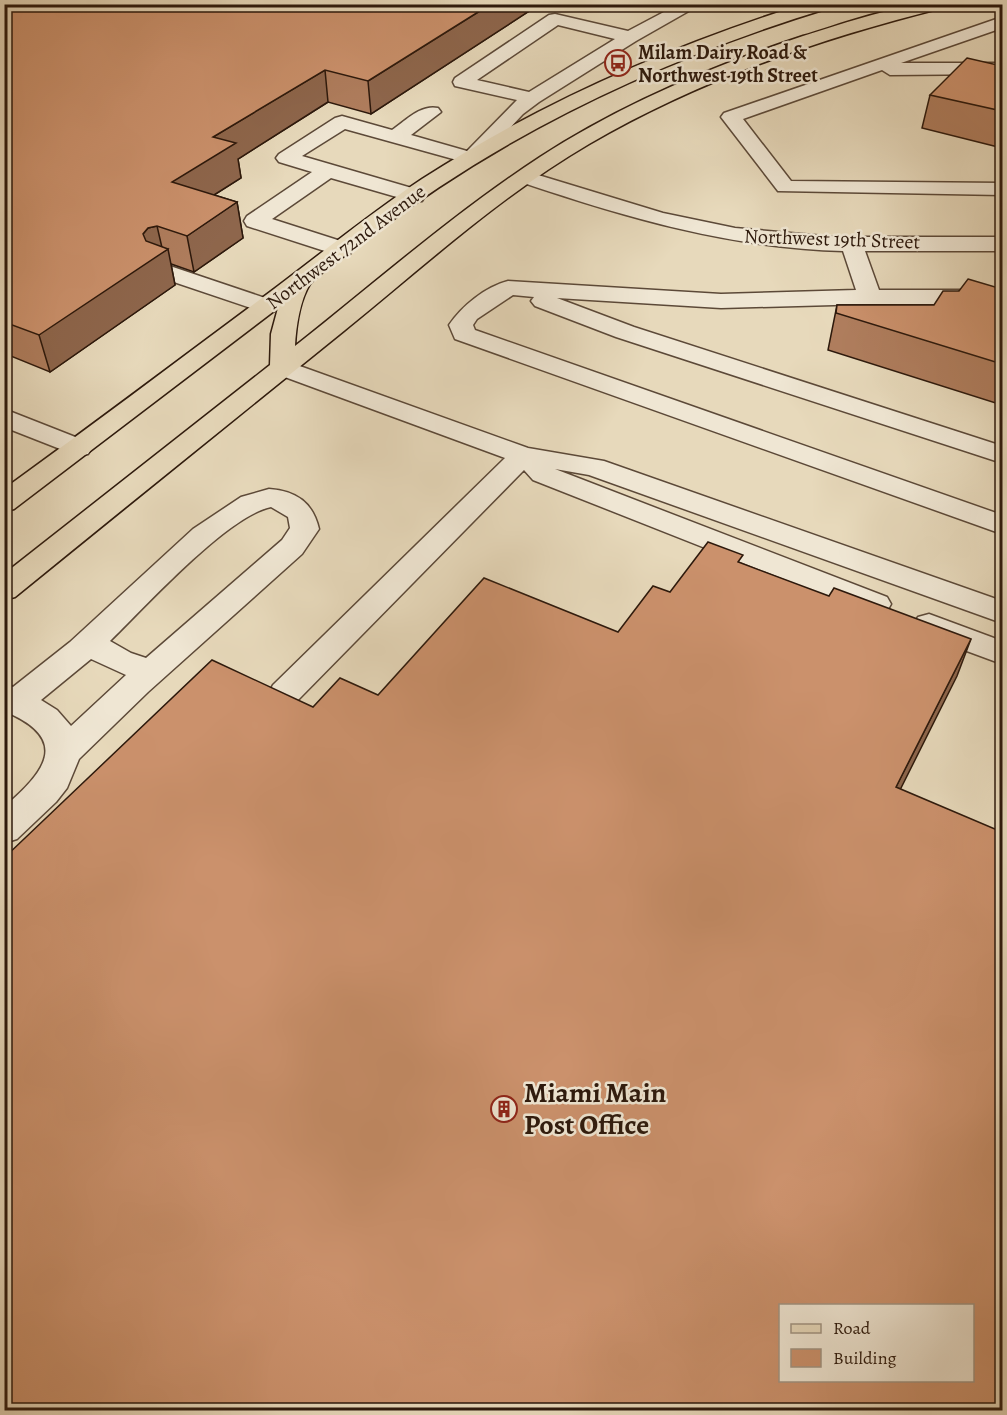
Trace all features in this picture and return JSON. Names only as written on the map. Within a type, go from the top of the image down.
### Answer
[{"type":"main road","points":[[498,168],[547,116],[643,71],[726,38],[823,4]]},
{"type":"main road","points":[[498,168],[604,128],[720,73],[825,35],[936,4]]},
{"type":"main road","name":"Northwest 72nd Avenue","points":[[4,503],[414,195],[498,168]]},
{"type":"main road","name":"Northwest 72nd Avenue","points":[[4,590],[481,208],[498,168]]},
{"type":"main road","points":[[283,368],[281,343],[285,316],[300,281]]},
{"type":"street","name":"Northwest 72nd Avenue","points":[[498,168],[516,110],[630,37],[693,4]]},
{"type":"street","points":[[532,98],[462,82],[555,19],[630,37]]},
{"type":"street","points":[[1002,22],[731,117],[785,187],[1002,189]]},
{"type":"street","points":[[866,69],[1002,69]]},
{"type":"street","points":[[395,137],[431,112]]},
{"type":"street","name":"Northwest 19th Street","points":[[328,170],[286,158],[342,122],[498,168],[631,212],[705,230],[772,240],[1002,244]]},
{"type":"street","points":[[342,249],[255,221],[328,170],[414,195]]},
{"type":"street","points":[[851,243],[870,297]]},
{"type":"street","points":[[164,271],[266,306]]},
{"type":"street","points":[[508,288],[625,332],[1002,455]]},
{"type":"street","points":[[1002,297],[870,297],[721,301],[508,288],[469,314],[461,326],[464,334],[1002,525]]},
{"type":"street","points":[[283,368],[523,455],[594,467],[1002,612]]},
{"type":"street","points":[[4,417],[78,448]]},
{"type":"street","points":[[523,455],[543,474],[1002,653]]},
{"type":"street","points":[[285,693],[523,455]]},
{"type":"street","points":[[4,829],[49,787],[59,772],[65,752],[61,734],[44,718],[10,699],[90,643],[143,590],[231,514],[251,502],[270,497],[288,504],[301,513],[305,529],[292,547],[65,752]]},
{"type":"street","points":[[90,643],[105,655],[126,666],[153,671]]},
{"type":"building","points":[[4,4],[491,4],[368,81],[325,70],[213,137],[236,143],[172,182],[237,202],[187,236],[157,226],[148,228],[143,234],[146,241],[168,249],[39,335],[4,322]]},
{"type":"building","points":[[967,58],[1002,66],[1002,111],[930,95]]},
{"type":"building","points":[[968,279],[1002,289],[1002,364],[836,313],[837,305],[934,305],[943,291],[959,291]]},
{"type":"building","name":"Miami Main Post Office","points":[[708,542],[743,555],[738,562],[829,596],[834,588],[971,639],[896,787],[1002,832],[1002,1410],[4,1410],[4,858],[212,660],[313,707],[340,678],[378,695],[484,578],[618,632],[653,586],[670,592]]},
{"type":"place","name":"Milam Dairy Road & Northwest 19th Street","points":[[618,63]]},
{"type":"place","name":"Miami Main Post Office","points":[[504,1109]]}]
